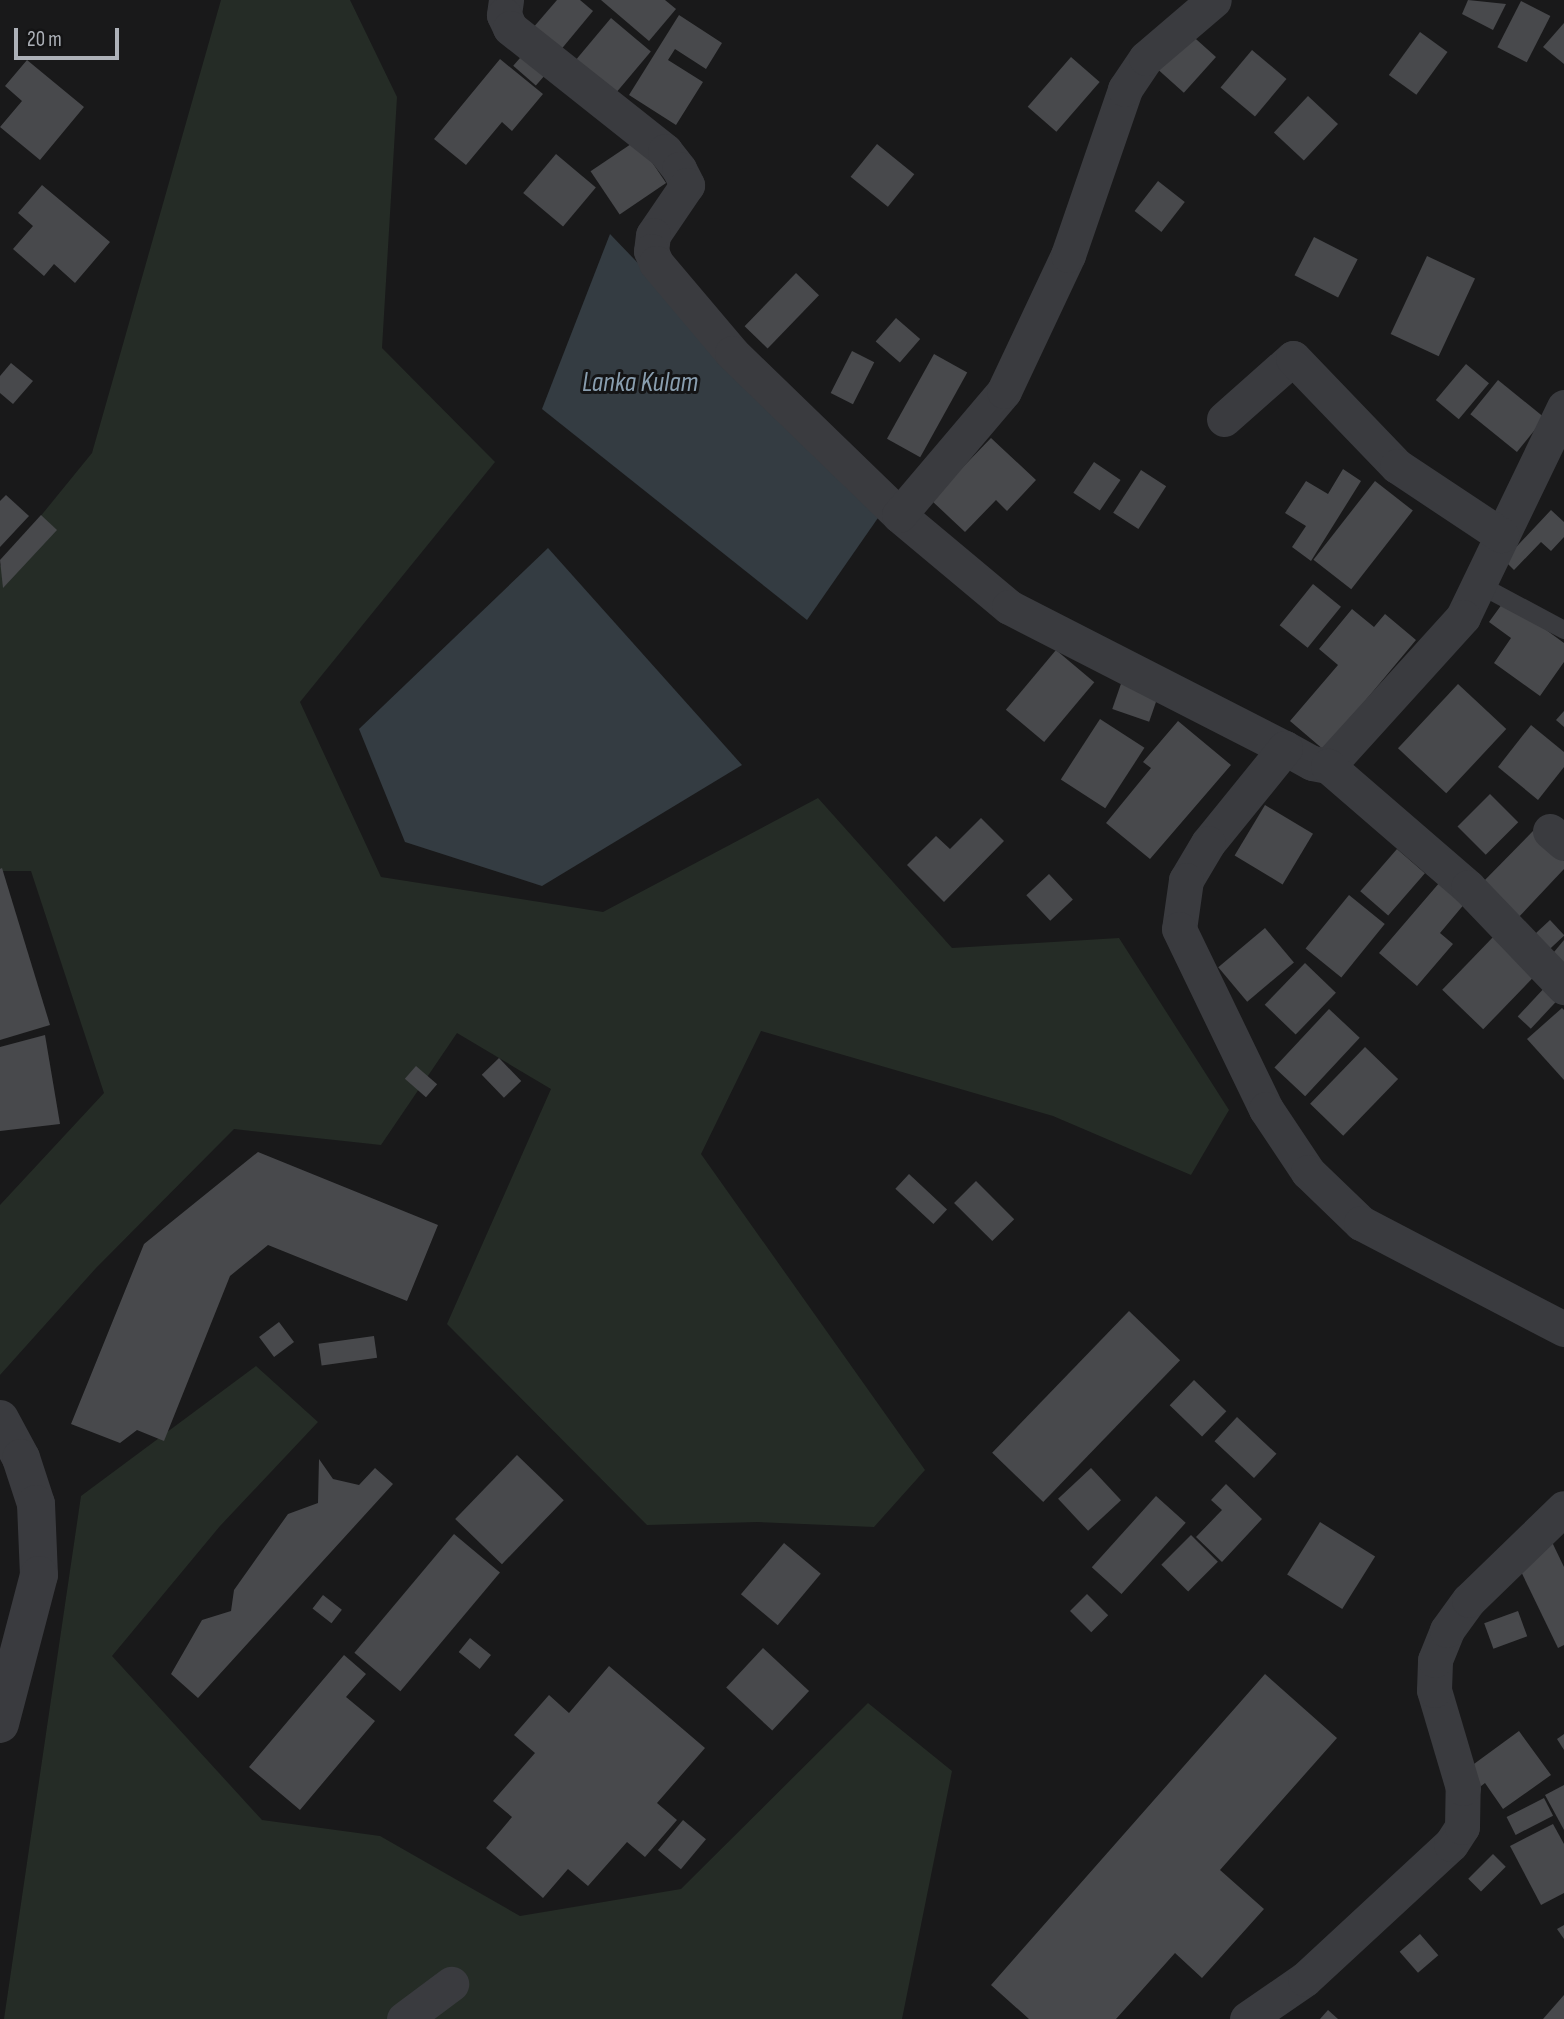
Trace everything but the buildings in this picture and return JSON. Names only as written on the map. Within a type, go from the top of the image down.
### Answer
[{"type":"street","points":[[506,0],[504,15],[510,28],[665,151],[679,169],[687,185],[653,235],[651,251],[656,263],[732,353],[899,515],[1009,607],[1312,763],[1328,766],[1468,887],[1564,987]]},
{"type":"street","points":[[899,515],[1004,391],[1068,255],[1125,89],[1146,58],[1213,0]]},
{"type":"street","points":[[1224,419],[1293,358],[1397,466],[1501,535]]},
{"type":"street","points":[[1328,766],[1463,617],[1564,407]]},
{"type":"street","points":[[1285,748],[1186,880],[1179,929],[1266,1109],[1308,1172],[1361,1223],[1564,1329]]},
{"type":"street","points":[[0,1419],[22,1458],[36,1504],[39,1574],[0,1724]]},
{"type":"street","points":[[1247,2019],[1305,1979],[1451,1844],[1462,1828],[1462,1788],[1434,1690],[1435,1660],[1447,1630],[1482,1584],[1564,1508]]},
{"type":"street","points":[[404,2019],[451,1984]]},
{"type":"lane","points":[[1478,584],[1564,629]]},
{"type":"shaded area","points":[[221,0],[350,0],[397,97],[382,348],[495,462],[300,702],[381,877],[603,912],[818,798],[952,948],[1119,938],[1229,1110],[1191,1175],[1053,1116],[761,1031],[701,1154],[925,1470],[874,1527],[758,1522],[647,1525],[447,1324],[551,1089],[457,1033],[381,1145],[234,1129],[96,1268],[0,1375],[0,1205],[104,1093],[31,871],[0,871],[0,566],[92,453]]},
{"type":"shaded area","points":[[256,1366],[318,1422],[220,1526],[112,1656],[262,1820],[380,1836],[520,1916],[681,1889],[868,1703],[952,1771],[902,2019],[4,2019],[81,1496]]},
{"type":"water","name":"Lanka Kulam","points":[[610,234],[880,515],[807,620],[542,409]]},
{"type":"water","points":[[548,548],[742,765],[542,886],[405,842],[359,729]]}]
